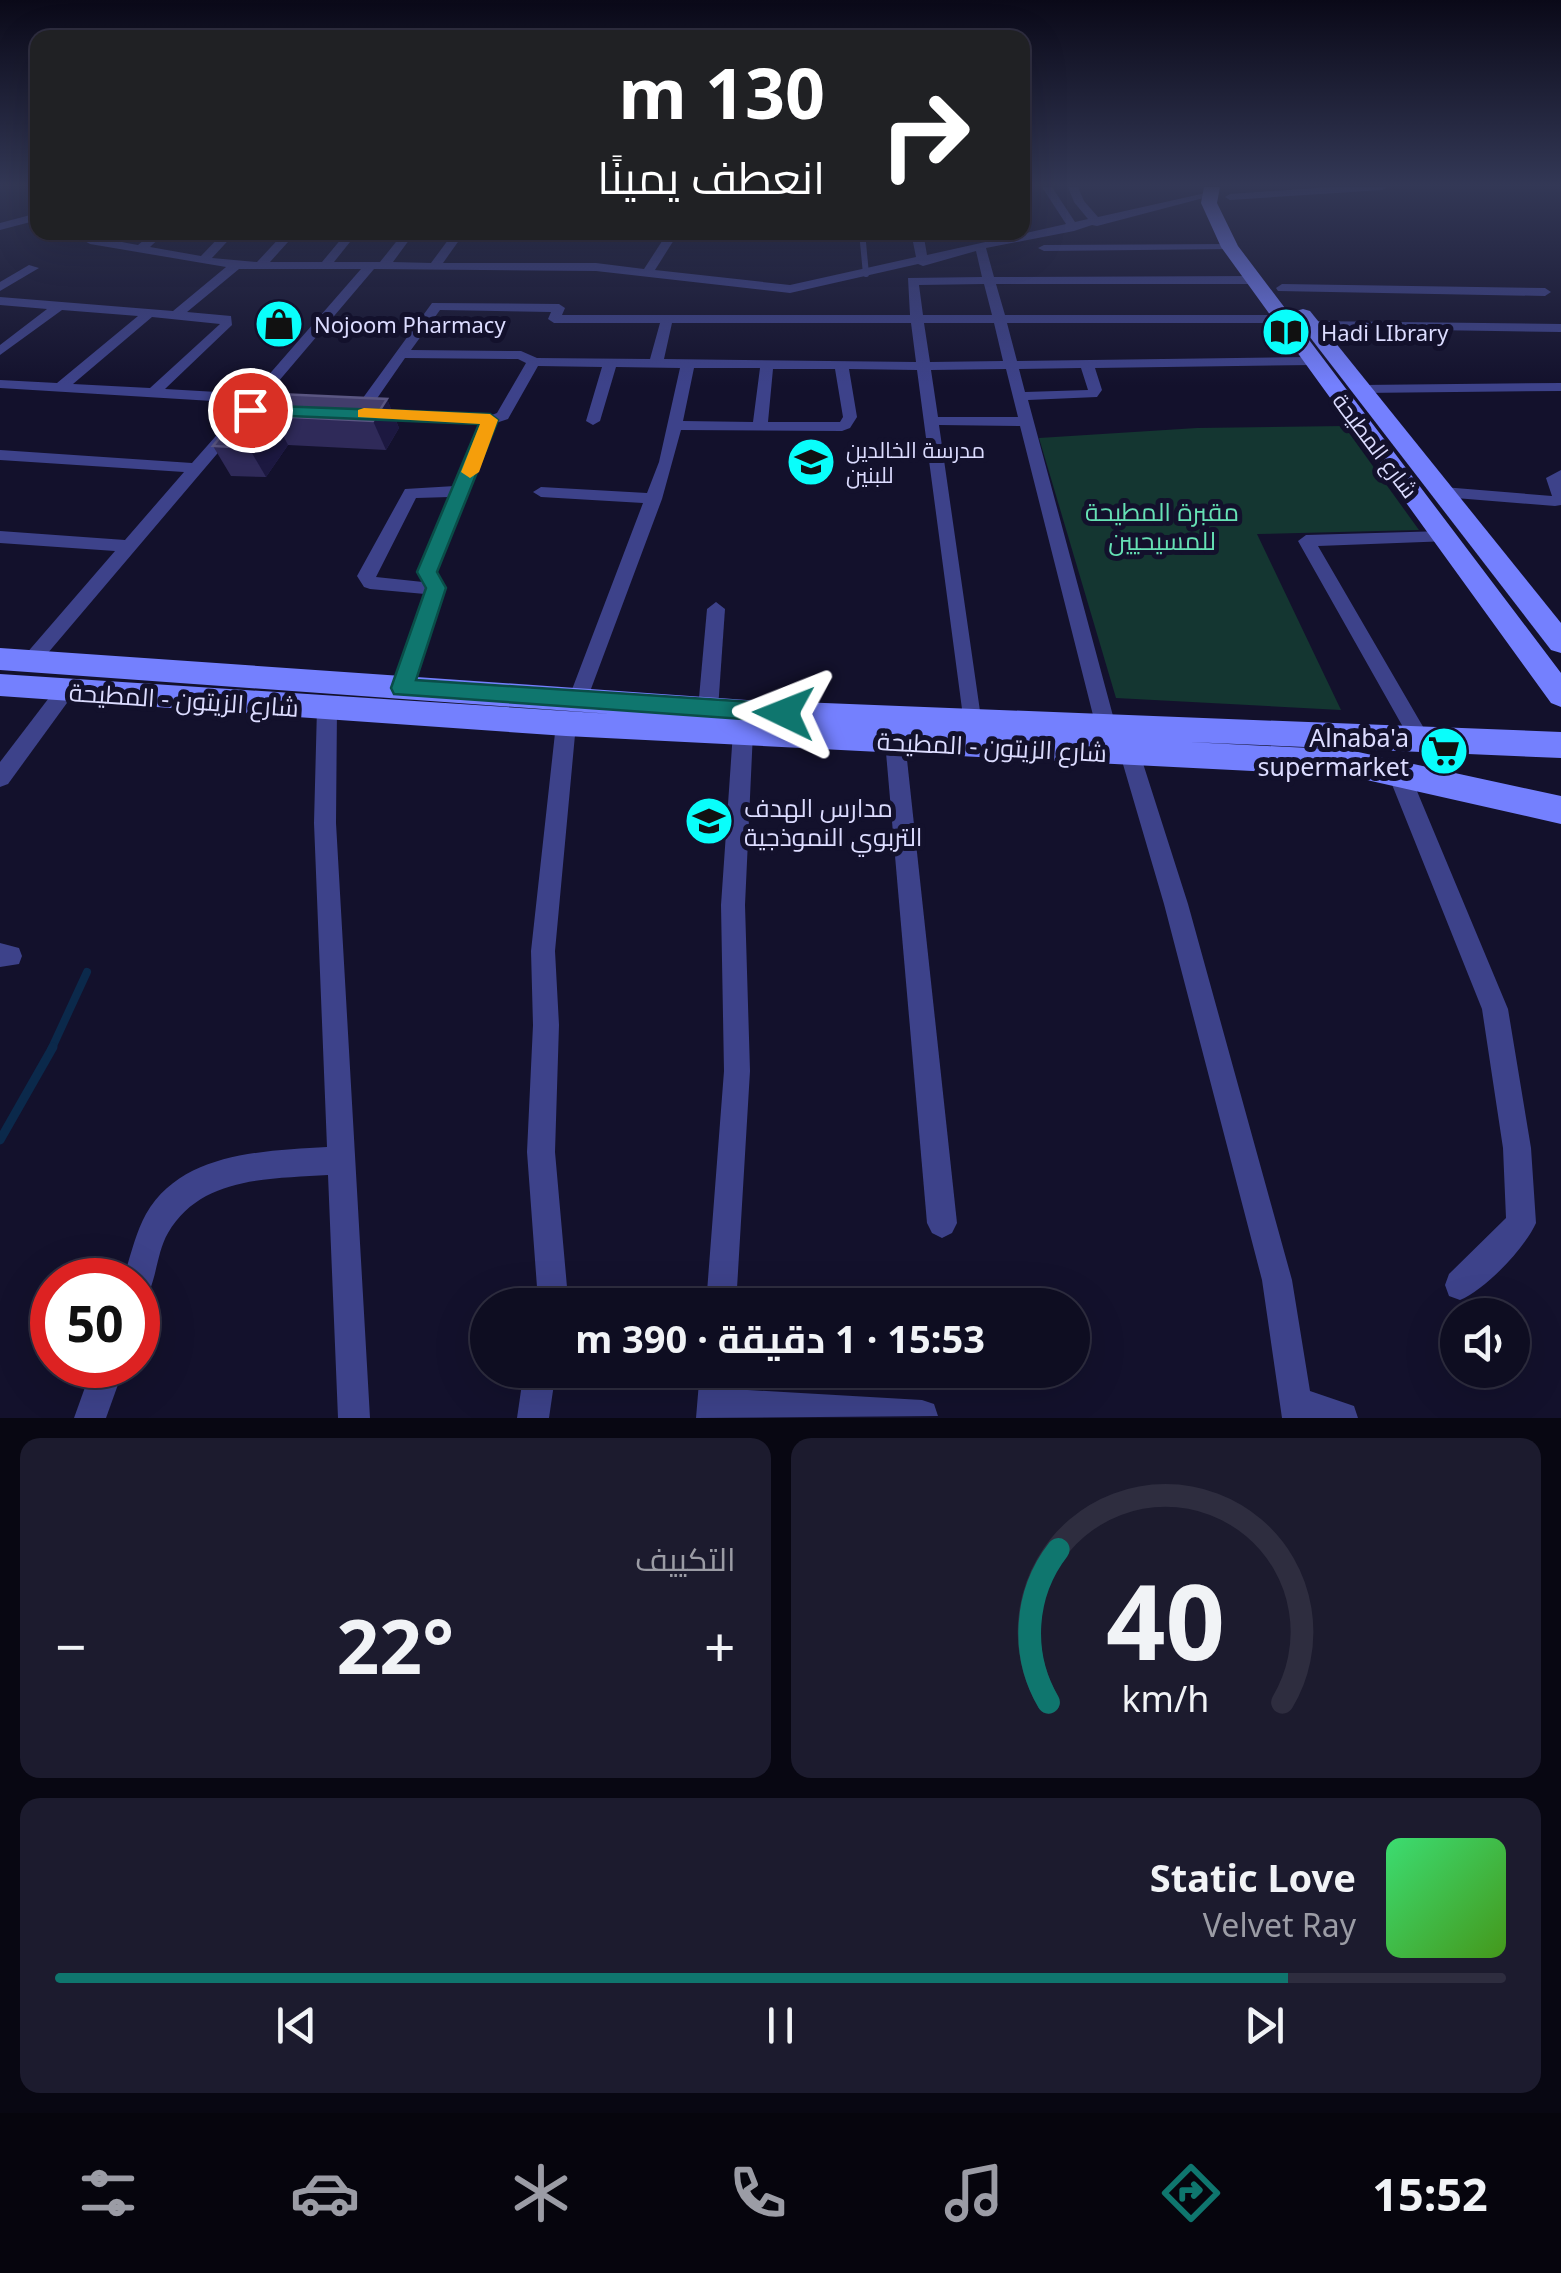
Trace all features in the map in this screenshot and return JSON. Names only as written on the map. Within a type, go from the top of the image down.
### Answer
[{"type":"main road","name":"شارع المطيحة","points":[[1236,253],[1275,297],[1311,325],[1561,643]]},
{"type":"main road","name":"شارع المطيحة","points":[[1255,253],[1275,297],[1312,360],[1561,695]]},
{"type":"main road","name":"شارع الزيتون - المطيحة","points":[[14,661],[402,688],[744,732],[1349,763],[1561,810]]},
{"type":"main road","name":"شارع الزيتون - المطيحة","points":[[0,685],[327,708],[572,712],[708,709],[1561,745]]},
{"type":"street","points":[[155,253],[258,266],[649,270],[790,289],[962,253]]},
{"type":"street","points":[[204,260],[211,253]]},
{"type":"street","points":[[258,266],[271,253]]},
{"type":"street","points":[[324,268],[336,253]]},
{"type":"street","points":[[14,661],[258,407],[390,253]]},
{"type":"street","points":[[434,267],[444,253]]},
{"type":"street","points":[[649,270],[660,253]]},
{"type":"street","points":[[921,253],[923,262]]},
{"type":"street","points":[[981,253],[1106,728]]},
{"type":"street","points":[[1035,253],[1051,260],[1275,297]]},
{"type":"street","points":[[1051,260],[1056,253]]},
{"type":"street","points":[[971,718],[912,281],[987,280],[1051,260],[1145,253]]},
{"type":"street","points":[[177,314],[236,265]]},
{"type":"street","points":[[0,287],[33,268]]},
{"type":"street","points":[[359,413],[436,306],[559,308],[554,319],[1000,320],[1275,297],[1545,292]]},
{"type":"street","points":[[0,301],[217,316],[226,320],[226,325],[152,394]]},
{"type":"street","points":[[0,351],[60,305]]},
{"type":"street","points":[[60,388],[150,312]]},
{"type":"street","points":[[656,362],[668,319]]},
{"type":"street","points":[[1311,325],[1561,328]]},
{"type":"street","points":[[402,354],[521,356],[534,362],[925,366],[1312,360]]},
{"type":"street","points":[[341,412],[490,420],[504,416],[534,362]]},
{"type":"street","points":[[593,420],[610,363]]},
{"type":"street","points":[[552,1288],[541,1152],[546,1025],[543,950],[572,712],[654,498],[676,426],[688,363]]},
{"type":"street","points":[[760,427],[767,363]]},
{"type":"street","points":[[1019,396],[1092,394],[1095,390],[1086,363]]},
{"type":"street","points":[[676,426],[846,425],[850,417],[841,364]]},
{"type":"street","points":[[0,384],[152,394],[258,407]]},
{"type":"street","points":[[1361,389],[1561,387]]},
{"type":"street","points":[[402,688],[436,588],[427,572],[490,420]]},
{"type":"street","points":[[933,421],[1026,422]]},
{"type":"street","points":[[0,455],[196,468]]},
{"type":"street","points":[[1443,492],[1555,502],[1561,498],[1554,478],[1561,476]]},
{"type":"street","points":[[436,588],[370,583],[366,576],[411,492],[463,490]]},
{"type":"street","points":[[542,492],[654,498]]},
{"type":"street","points":[[0,537],[128,546]]},
{"type":"street","points":[[1419,737],[1306,541],[1444,537]]},
{"type":"street","points":[[708,709],[716,609]]},
{"type":"street","points":[[1536,611],[1561,613]]},
{"type":"street","points":[[0,778],[64,691]]},
{"type":"street","points":[[327,708],[325,823],[354,1418]]},
{"type":"street","points":[[722,1288],[737,1071],[733,905],[744,732]]},
{"type":"street","points":[[895,741],[942,1222]]},
{"type":"street","points":[[1130,754],[1176,904],[1278,1280],[1297,1410],[1342,1418]]},
{"type":"street","points":[[1398,772],[1495,1008],[1517,1148],[1520,1223],[1505,1243],[1460,1285]]},
{"type":"street","points":[[145,1258],[156,1224],[170,1204],[193,1184],[213,1174],[339,1160]]},
{"type":"street","points":[[90,1418],[101,1388]]},
{"type":"street","points":[[533,1418],[537,1388]]},
{"type":"street","points":[[713,1411],[922,1416]]},
{"type":"lane","points":[[864,253],[866,274]]},
{"type":"green space","name":"مقبرة المطيحة للمسيحيين","points":[[1344,426],[1419,530],[1257,534],[1341,710],[1116,698],[1039,438],[1197,428]]},
{"type":"building","points":[[256,393],[387,399],[373,421],[273,416],[249,448],[213,446]]},
{"type":"waterway","points":[[51,1050],[87,972]]},
{"type":"waterway","points":[[0,1140],[53,1047]]},
{"type":"slow traffic","points":[[364,413],[490,420],[470,472]]},
{"type":"place","name":"Nojoom Pharmacy","points":[[279,324]]},
{"type":"place","name":"Hadi LIbrary","points":[[1286,332]]},
{"type":"place","name":"مدرسة الخالدين للبنين","points":[[811,462]]},
{"type":"place","name":"Alnaba'a supermarket","points":[[1444,751]]},
{"type":"place","name":"مدارس الهدف التربوي النموذجية","points":[[709,821]]},
{"type":"route","points":[[250,410],[490,420],[427,572],[436,588],[402,688],[784,713]]}]
